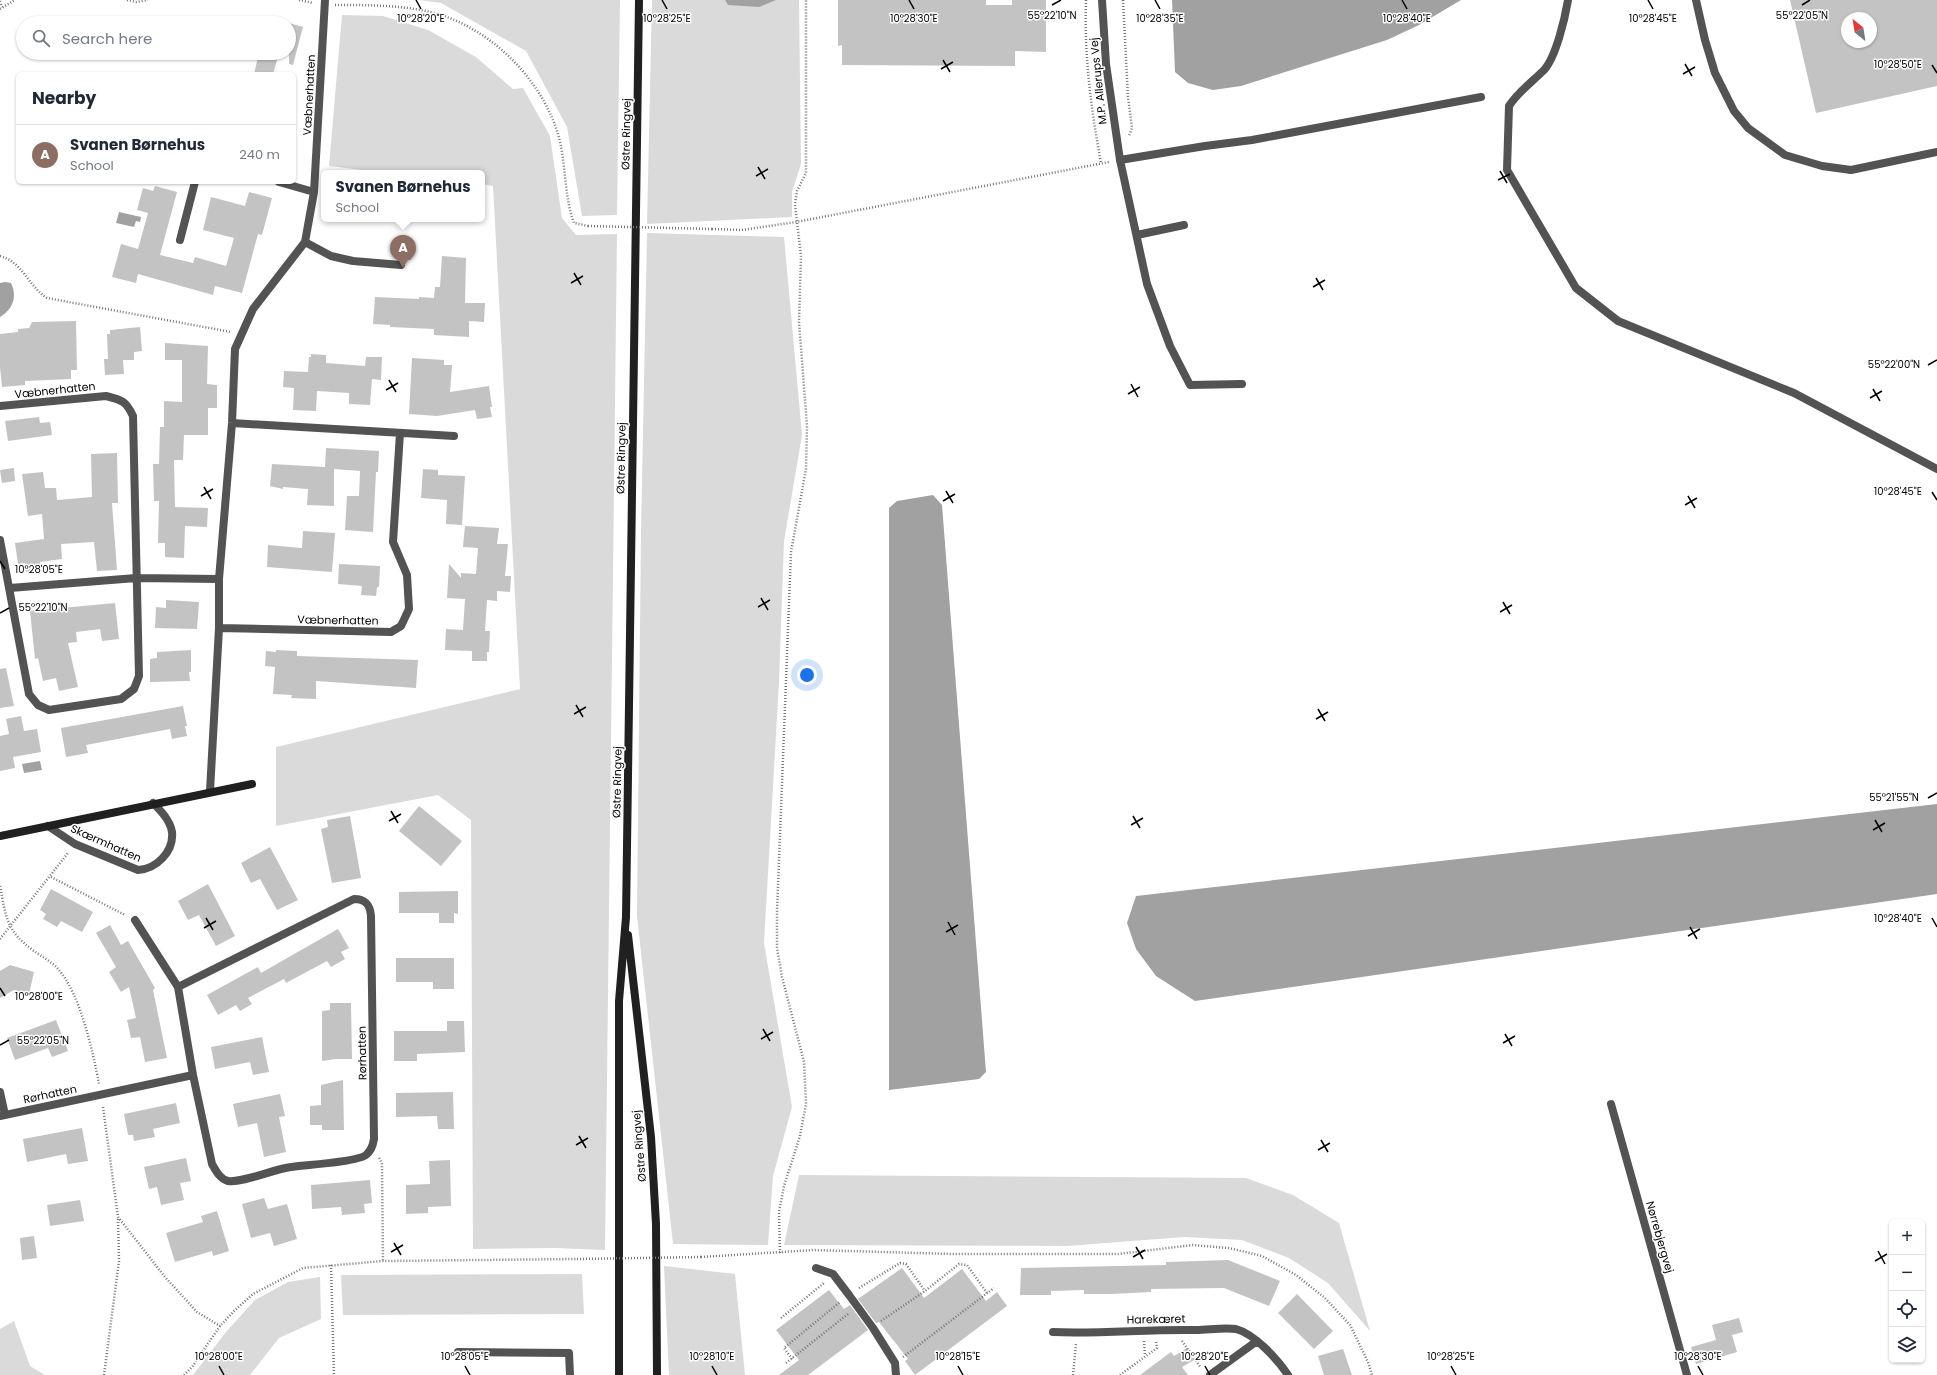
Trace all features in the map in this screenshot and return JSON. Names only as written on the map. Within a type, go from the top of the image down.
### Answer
[{"type":"main road","name":"Østre Ringvej","points":[[619,1375],[619,1001],[626,916],[639,0]]},
{"type":"main road","name":"Skærmhatten","points":[[0,836],[210,791],[252,784]]},
{"type":"main road","name":"Østre Ringvej","points":[[626,916],[651,1137],[656,1224],[657,1375]]},
{"type":"street","name":"M.P. Allerups Vej","points":[[1102,0],[1106,64],[1120,160],[1147,284],[1170,346],[1190,385],[1242,384]]},
{"type":"street","points":[[1568,0],[1563,30],[1545,69],[1514,97],[1509,106],[1506,170],[1576,288],[1618,321],[1794,393],[1937,469]]},
{"type":"street","points":[[1696,0],[1705,40],[1715,73],[1734,112],[1748,128],[1785,155],[1822,166],[1851,170],[1937,152]]},
{"type":"street","name":"Væbnerhatten","points":[[210,791],[220,628],[219,579],[232,423],[235,349],[240,334],[253,308],[305,242],[314,192],[325,2]]},
{"type":"street","points":[[1120,160],[1252,140],[1481,97]]},
{"type":"street","points":[[180,240],[194,184]]},
{"type":"street","points":[[286,184],[314,192]]},
{"type":"street","points":[[1137,235],[1184,225]]},
{"type":"street","points":[[305,242],[331,256],[353,261],[401,265]]},
{"type":"street","name":"Væbnerhatten","points":[[0,406],[106,396],[120,400],[128,405],[133,416],[139,676],[134,690],[121,699],[49,710],[38,705],[29,694],[0,540]]},
{"type":"street","points":[[232,423],[454,436]]},
{"type":"street","name":"Væbnerhatten","points":[[220,628],[391,632],[401,626],[409,609],[408,575],[393,542],[400,433]]},
{"type":"street","points":[[10,588],[136,578],[219,579]]},
{"type":"street","name":"Skærmhatten","points":[[48,826],[75,844],[138,870],[148,870],[159,863],[169,848],[172,832],[166,817],[153,803]]},
{"type":"street","name":"Rørhatten","points":[[178,987],[347,901],[358,899],[366,903],[369,906],[371,916],[374,1139],[372,1148]]},
{"type":"street","points":[[135,920],[178,987],[193,1075],[212,1164],[218,1175],[228,1181],[239,1180],[280,1168],[354,1159],[366,1155],[372,1148]]},
{"type":"street","name":"Rørhatten","points":[[0,1092],[2,1116],[193,1075]]},
{"type":"street","name":"Nørrebjergvej","points":[[1611,1104],[1687,1375]]},
{"type":"street","points":[[816,1268],[833,1274],[849,1295],[895,1363],[896,1375]]},
{"type":"street","name":"Harekæret","points":[[1053,1332],[1077,1333],[1156,1329],[1236,1329],[1257,1341],[1277,1360],[1288,1375]]},
{"type":"street","points":[[1210,1375],[1257,1341]]},
{"type":"street","points":[[458,1352],[569,1354],[570,1375]]},
{"type":"path","points":[[0,1],[1,8],[15,0]]},
{"type":"path","points":[[127,0],[136,2],[148,0]]},
{"type":"path","points":[[780,1253],[779,1212],[784,1186],[800,1136],[806,1104],[804,1062],[782,977],[777,948],[777,934],[791,552],[806,470],[807,440],[799,322],[801,256],[796,222],[797,191],[806,173],[806,0]]},
{"type":"path","points":[[1086,0],[1085,26],[1090,95],[1101,163]]},
{"type":"path","points":[[325,2],[392,6],[428,11],[462,23],[492,42],[519,66],[541,95],[556,128],[563,156],[570,213],[574,223],[588,226],[742,230],[796,222],[1120,160],[1132,128],[1128,97],[1123,0]]},
{"type":"path","points":[[0,256],[14,262],[22,269],[38,292],[47,298],[240,334]]},
{"type":"path","points":[[0,939],[51,877],[75,844]]},
{"type":"path","points":[[51,877],[135,920]]},
{"type":"path","points":[[0,886],[10,927],[19,940],[58,969],[72,990],[92,1051],[101,1095],[118,1217],[119,1260],[104,1375]]},
{"type":"path","points":[[372,1148],[382,1163],[383,1261]]},
{"type":"path","points":[[118,1217],[165,1277],[197,1312],[220,1326]]},
{"type":"path","points":[[184,1375],[192,1367],[220,1326],[253,1294],[275,1281],[303,1268],[383,1261],[701,1257],[813,1250],[953,1254],[1110,1254],[1193,1246],[1229,1248],[1262,1256],[1296,1275],[1325,1298],[1350,1325],[1368,1362],[1372,1375]]},
{"type":"path","points":[[792,1358],[784,1348],[849,1295],[900,1263],[906,1264],[925,1291]]},
{"type":"path","points":[[872,1328],[925,1291],[959,1264],[967,1265],[987,1294]]},
{"type":"path","points":[[331,1265],[334,1375]]},
{"type":"path","points":[[781,1318],[833,1274]]},
{"type":"path","points":[[895,1363],[994,1288]]},
{"type":"path","points":[[786,1363],[857,1306]]},
{"type":"path","points":[[1120,1375],[1157,1348],[1156,1329]]},
{"type":"path","points":[[1174,1329],[1201,1368]]},
{"type":"path","points":[[1072,1375],[1077,1333]]},
{"type":"shaded area","points":[[419,0],[620,0],[617,215],[582,216],[567,127],[526,51],[441,3]]},
{"type":"shaded area","points":[[652,0],[799,0],[801,164],[792,192],[792,217],[647,224]]},
{"type":"shaded area","points":[[725,0],[776,0],[759,7],[728,5]]},
{"type":"shaded area","points":[[1172,0],[1461,0],[1419,25],[1387,40],[1241,86],[1213,90],[1188,83],[1175,72]]},
{"type":"shaded area","points":[[342,15],[383,16],[428,30],[476,57],[513,89],[523,88],[550,136],[562,218],[576,235],[617,234],[605,1250],[555,1248],[473,1249],[471,820],[438,795],[276,826],[276,747],[520,689],[493,186],[485,185],[485,170],[362,170],[329,166]]},
{"type":"shaded area","points":[[119,212],[141,217],[140,222],[136,221],[134,227],[116,223]]},
{"type":"shaded area","points":[[647,233],[784,237],[802,435],[784,541],[779,682],[764,943],[792,1107],[773,1176],[768,1245],[673,1244],[637,916],[641,532]]},
{"type":"shaded area","points":[[0,283],[11,283],[14,298],[11,307],[0,317]]},
{"type":"shaded area","points":[[933,495],[942,505],[986,1072],[979,1079],[889,1090],[889,508],[897,501]]},
{"type":"shaded area","points":[[40,761],[42,770],[24,773],[22,764]]},
{"type":"shaded area","points":[[1937,804],[1937,894],[1195,1001],[1156,976],[1136,949],[1127,923],[1136,896]]},
{"type":"shaded area","points":[[799,1175],[1246,1178],[1293,1195],[1339,1223],[1370,1331],[1328,1283],[1289,1258],[1242,1240],[1184,1237],[1067,1246],[784,1245]]},
{"type":"shaded area","points":[[664,1266],[735,1274],[745,1375],[669,1375]]},
{"type":"shaded area","points":[[582,1274],[584,1314],[343,1315],[341,1275]]},
{"type":"shaded area","points":[[320,1277],[321,1319],[279,1338],[250,1375],[193,1375],[226,1332],[255,1300],[288,1282]]},
{"type":"shaded area","points":[[14,1321],[30,1366],[45,1375],[0,1375],[0,1329]]},
{"type":"building","points":[[838,0],[986,0],[986,5],[1012,5],[1012,0],[1046,0],[1046,52],[1015,51],[1015,66],[842,65],[842,45],[838,46]]},
{"type":"building","points":[[1790,0],[1937,0],[1937,86],[1816,113]]},
{"type":"building","points":[[296,25],[303,27],[296,54]]},
{"type":"building","points":[[257,60],[277,60],[274,72],[254,72]]},
{"type":"building","points":[[289,60],[294,60],[293,65],[289,64]]},
{"type":"building","points":[[155,186],[177,192],[160,255],[193,263],[195,257],[226,266],[234,238],[203,230],[211,197],[245,206],[249,192],[272,198],[262,235],[258,234],[242,293],[215,286],[213,295],[138,274],[136,283],[112,277],[121,244],[138,249],[148,213],[137,210],[143,188],[153,191]]},
{"type":"building","points":[[399,245],[412,246],[411,260],[398,259]]},
{"type":"building","points":[[442,256],[466,258],[465,303],[485,303],[484,322],[469,321],[469,337],[434,335],[434,329],[390,327],[390,325],[373,324],[375,297],[419,299],[419,297],[434,298],[435,287],[440,287]]},
{"type":"building","points":[[76,321],[77,370],[71,370],[71,379],[25,381],[25,385],[2,387],[0,367],[0,334],[18,332],[18,329],[29,328],[32,322]]},
{"type":"building","points":[[140,327],[142,351],[134,352],[134,360],[123,360],[124,374],[105,375],[104,359],[108,359],[107,334],[110,334],[110,330]]},
{"type":"building","points":[[165,343],[208,346],[207,384],[217,385],[217,408],[208,408],[208,435],[184,435],[183,460],[174,460],[175,507],[208,508],[207,527],[185,526],[184,558],[165,557],[165,543],[158,543],[159,501],[154,501],[153,464],[159,464],[160,427],[164,427],[164,401],[182,402],[182,360],[165,360]]},
{"type":"building","points":[[311,354],[326,355],[326,363],[365,366],[366,357],[382,357],[381,380],[372,379],[370,405],[349,404],[349,393],[317,391],[316,411],[293,410],[294,388],[283,387],[284,371],[308,372],[309,357],[311,357]]},
{"type":"building","points":[[412,358],[444,360],[444,365],[452,365],[450,392],[489,386],[492,417],[477,419],[475,410],[437,416],[409,414]]},
{"type":"building","points":[[39,417],[40,423],[50,422],[52,435],[8,441],[5,421]]},
{"type":"building","points":[[326,448],[379,451],[378,472],[376,472],[373,532],[345,530],[347,496],[359,496],[360,471],[334,469],[334,506],[307,505],[308,489],[283,487],[283,489],[270,486],[272,464],[325,467]]},
{"type":"building","points":[[117,453],[118,503],[112,503],[117,570],[97,571],[94,542],[61,544],[62,559],[40,562],[41,570],[26,572],[25,563],[18,564],[15,543],[44,539],[42,514],[28,516],[22,474],[43,472],[45,488],[56,488],[57,500],[92,497],[91,454]]},
{"type":"building","points":[[14,468],[15,481],[2,483],[0,470]]},
{"type":"building","points":[[423,469],[438,470],[438,475],[465,476],[462,525],[446,524],[447,500],[421,498]]},
{"type":"building","points":[[465,526],[499,528],[497,544],[508,544],[505,576],[511,576],[510,592],[497,591],[497,601],[487,600],[485,631],[490,631],[487,661],[472,661],[472,651],[445,650],[446,629],[463,630],[465,599],[447,598],[449,564],[461,578],[461,573],[476,574],[478,548],[463,547]]},
{"type":"building","points":[[303,531],[335,533],[332,572],[267,567],[268,545],[302,548]]},
{"type":"building","points":[[339,564],[380,566],[379,587],[377,587],[376,596],[361,595],[362,586],[338,584]]},
{"type":"building","points":[[166,600],[199,602],[197,629],[155,628],[156,607],[166,608]]},
{"type":"building","points":[[115,603],[119,639],[102,641],[100,629],[76,632],[77,642],[68,643],[78,687],[59,691],[56,678],[43,681],[38,658],[35,659],[30,611]]},
{"type":"building","points":[[191,650],[191,672],[189,672],[190,681],[150,682],[150,659],[157,658],[157,652]]},
{"type":"building","points":[[276,650],[297,651],[297,656],[418,660],[416,688],[316,681],[316,699],[291,698],[292,695],[273,694],[275,667],[265,666],[266,651],[276,652]]},
{"type":"building","points":[[6,668],[14,706],[0,708],[0,669]]},
{"type":"building","points":[[183,706],[187,726],[185,726],[187,736],[172,739],[170,729],[86,745],[88,753],[66,757],[61,728]]},
{"type":"building","points":[[21,716],[24,731],[37,729],[41,752],[13,757],[15,768],[0,771],[0,736],[9,734],[6,719]]},
{"type":"building","points":[[419,806],[462,841],[441,866],[399,831]]},
{"type":"building","points":[[350,816],[361,878],[332,883],[321,829],[328,827],[327,820]]},
{"type":"building","points":[[270,847],[298,900],[277,910],[260,879],[251,883],[241,863]]},
{"type":"building","points":[[208,884],[235,936],[216,946],[199,915],[188,920],[178,901]]},
{"type":"building","points":[[51,889],[93,912],[82,932],[61,921],[57,927],[43,919],[46,914],[40,910]]},
{"type":"building","points":[[458,891],[458,914],[454,913],[454,923],[439,923],[439,913],[399,913],[399,892]]},
{"type":"building","points":[[110,925],[121,945],[128,941],[155,988],[153,990],[167,1058],[145,1062],[140,1037],[131,1038],[127,1020],[136,1018],[129,987],[121,992],[109,972],[116,967],[96,933]]},
{"type":"building","points":[[338,929],[349,948],[341,952],[345,959],[331,967],[327,961],[286,983],[284,979],[248,998],[252,1004],[240,1011],[236,1005],[218,1015],[207,995],[258,967],[261,973]]},
{"type":"building","points":[[396,958],[454,958],[454,989],[433,989],[433,982],[396,982]]},
{"type":"building","points":[[10,965],[34,972],[29,994],[14,990],[0,998],[0,971]]},
{"type":"building","points":[[330,1003],[351,1003],[352,1059],[322,1061],[322,1011],[330,1010]]},
{"type":"building","points":[[56,1020],[68,1051],[52,1057],[48,1048],[15,1060],[7,1038]]},
{"type":"building","points":[[447,1021],[464,1021],[465,1052],[417,1054],[417,1061],[394,1061],[394,1031],[447,1031]]},
{"type":"building","points":[[262,1037],[269,1072],[253,1075],[250,1062],[215,1069],[211,1047]]},
{"type":"building","points":[[343,1080],[344,1130],[322,1130],[322,1125],[310,1125],[310,1106],[321,1105],[321,1085]]},
{"type":"building","points":[[453,1092],[454,1129],[438,1129],[437,1116],[396,1117],[396,1093]]},
{"type":"building","points":[[280,1094],[285,1116],[279,1117],[286,1152],[264,1157],[257,1123],[238,1127],[233,1104]]},
{"type":"building","points":[[176,1103],[180,1123],[153,1129],[155,1137],[134,1141],[133,1135],[128,1135],[124,1114]]},
{"type":"building","points":[[82,1128],[88,1161],[68,1164],[66,1154],[27,1162],[23,1139]]},
{"type":"building","points":[[186,1158],[191,1181],[180,1183],[184,1200],[161,1205],[157,1187],[149,1189],[144,1167]]},
{"type":"building","points":[[450,1160],[451,1206],[428,1207],[428,1213],[406,1214],[406,1185],[430,1184],[429,1161]]},
{"type":"building","points":[[370,1180],[372,1203],[364,1204],[365,1213],[342,1215],[341,1207],[312,1209],[311,1185]]},
{"type":"building","points":[[264,1198],[268,1209],[287,1204],[297,1239],[274,1246],[270,1233],[251,1238],[242,1204]]},
{"type":"building","points":[[80,1200],[84,1221],[50,1226],[47,1205]]},
{"type":"building","points":[[217,1211],[229,1251],[213,1256],[212,1251],[175,1262],[166,1233],[203,1222],[201,1216]]},
{"type":"building","points":[[34,1236],[37,1258],[22,1260],[20,1238]]},
{"type":"building","points":[[1228,1260],[1280,1281],[1269,1306],[1224,1288],[1151,1289],[1151,1292],[1112,1294],[1084,1294],[1084,1290],[1051,1291],[1051,1295],[1020,1295],[1021,1268],[1166,1265],[1166,1262]]},
{"type":"building","points":[[902,1268],[924,1298],[962,1269],[986,1301],[997,1292],[1007,1306],[915,1375],[905,1361],[908,1359],[879,1322],[876,1323],[858,1299]]},
{"type":"building","points":[[829,1290],[844,1309],[850,1305],[868,1330],[808,1375],[779,1375],[799,1360],[776,1330]]},
{"type":"building","points":[[1297,1294],[1333,1331],[1314,1349],[1278,1313]]},
{"type":"building","points":[[1739,1318],[1743,1332],[1732,1335],[1737,1352],[1696,1364],[1691,1347],[1716,1340],[1712,1325]]},
{"type":"building","points":[[1187,1348],[1194,1360],[1182,1367],[1188,1375],[1140,1375],[1171,1352],[1174,1356]]},
{"type":"building","points":[[1343,1349],[1352,1375],[1324,1375],[1318,1356]]},
{"type":"place","name":"Svanen Børnehus","points":[[403,268]]}]
